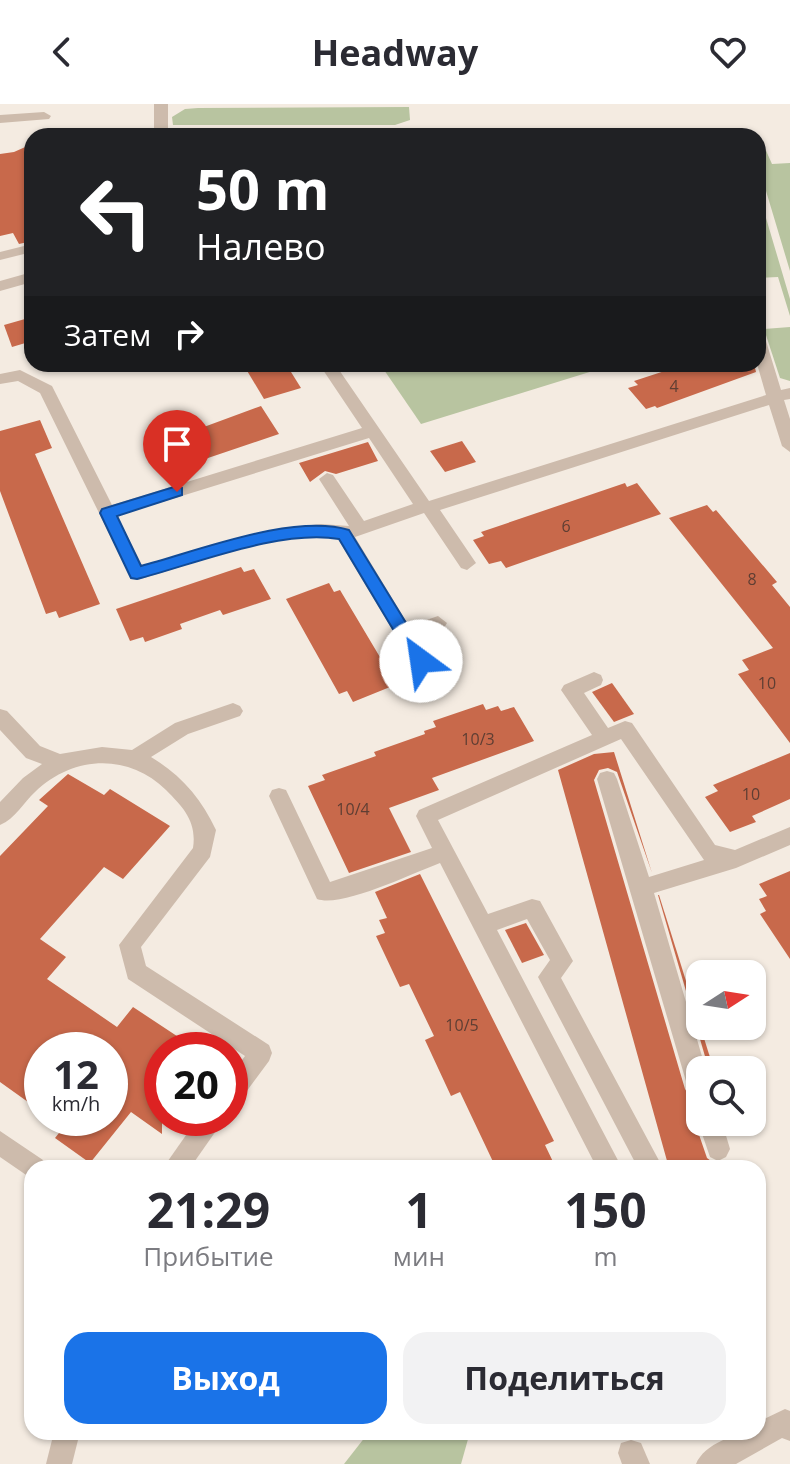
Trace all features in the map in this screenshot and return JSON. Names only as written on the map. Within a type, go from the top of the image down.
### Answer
[{"type":"lane","points":[[161,104],[161,128]]},
{"type":"lane","points":[[0,119],[44,116]]},
{"type":"lane","points":[[0,256],[24,250]]},
{"type":"lane","points":[[0,286],[24,279]]},
{"type":"lane","points":[[766,359],[782,395],[790,446]]},
{"type":"lane","points":[[0,379],[24,370]]},
{"type":"lane","points":[[29,372],[46,390],[137,573],[282,534],[352,531],[782,395]]},
{"type":"lane","points":[[332,372],[467,563]]},
{"type":"lane","points":[[107,513],[372,431]]},
{"type":"lane","points":[[327,479],[421,661]]},
{"type":"lane","points":[[405,635],[438,623]]},
{"type":"lane","points":[[594,680],[571,690],[605,738]]},
{"type":"lane","points":[[136,758],[155,740],[233,711]]},
{"type":"lane","points":[[0,717],[33,752],[60,762]]},
{"type":"lane","points":[[606,1160],[426,816],[625,729],[708,852],[736,859]]},
{"type":"lane","points":[[0,816],[30,784],[60,762],[102,755],[136,758],[163,774],[180,791],[206,830],[203,851],[130,945],[136,972],[229,1032]]},
{"type":"lane","points":[[607,779],[691,1056]]},
{"type":"lane","points":[[279,796],[324,892],[343,889],[445,852]]},
{"type":"lane","points":[[642,888],[736,859],[790,836]]},
{"type":"lane","points":[[483,925],[532,908],[562,961],[549,977],[647,1160]]},
{"type":"lane","points":[[248,1045],[261,1053],[248,1071]]},
{"type":"lane","points":[[181,1160],[199,1136]]},
{"type":"lane","points":[[714,1136],[718,1149]]},
{"type":"lane","points":[[0,1143],[24,1160]]},
{"type":"lane","points":[[766,1432],[785,1422],[790,1428]]},
{"type":"lane","points":[[59,1464],[65,1440]]},
{"type":"lane","points":[[709,1464],[752,1440]]},
{"type":"green space","points":[[409,107],[410,120],[395,125],[173,125],[172,117],[185,109],[198,108]]},
{"type":"green space","points":[[766,151],[772,164],[790,163],[790,271],[766,191]]},
{"type":"green space","points":[[766,218],[790,299],[790,316],[778,277],[766,278]]},
{"type":"green space","points":[[790,327],[790,381],[780,378],[766,329]]},
{"type":"green space","points":[[385,372],[590,372],[421,424]]},
{"type":"green space","points":[[363,1440],[468,1440],[461,1464],[344,1464]]},
{"type":"building","points":[[24,148],[24,243],[19,244],[13,233],[0,236],[0,154]]},
{"type":"building","points":[[24,319],[24,343],[12,347],[4,325]]},
{"type":"building","points":[[248,372],[291,372],[301,388],[264,399]]},
{"type":"building","points":[[662,372],[756,372],[657,408],[646,409],[628,388],[638,385],[634,381]]},
{"type":"building","points":[[261,406],[279,434],[208,458],[206,455],[194,459],[182,438]]},
{"type":"building","points":[[40,420],[52,448],[35,454],[100,604],[59,618],[56,611],[46,614],[0,491],[0,431]]},
{"type":"building","points":[[462,441],[476,462],[445,472],[430,451]]},
{"type":"building","points":[[368,442],[378,461],[336,474],[325,471],[310,482],[299,463]]},
{"type":"building","points":[[625,483],[627,487],[637,483],[661,514],[506,568],[501,561],[489,564],[473,540],[484,536],[481,532]]},
{"type":"building","points":[[707,505],[713,512],[716,510],[777,582],[772,585],[790,607],[790,743],[738,674],[749,670],[742,660],[773,648],[669,518]]},
{"type":"building","points":[[241,567],[244,572],[254,569],[271,599],[223,615],[220,610],[180,624],[182,629],[145,642],[143,637],[130,641],[116,609]]},
{"type":"building","points":[[329,583],[334,592],[340,590],[390,674],[384,676],[390,687],[353,702],[347,691],[339,694],[286,599]]},
{"type":"building","points":[[612,683],[634,714],[614,722],[592,692]]},
{"type":"building","points":[[483,704],[486,710],[498,706],[501,711],[514,707],[534,741],[432,778],[439,790],[389,808],[411,852],[349,873],[308,786],[325,780],[322,775],[425,734],[424,731],[436,727],[433,721]]},
{"type":"building","points":[[614,752],[652,873],[617,772],[608,768],[599,770],[594,780],[686,1091],[686,1136],[699,1136],[710,1160],[667,1160],[558,770],[594,754]]},
{"type":"building","points":[[790,753],[790,799],[752,816],[756,822],[730,832],[705,797],[718,791],[713,785]]},
{"type":"building","points":[[68,774],[104,795],[110,789],[170,826],[123,879],[104,867],[40,939],[66,957],[47,979],[117,1027],[133,1007],[171,1032],[144,1032],[144,1121],[131,1112],[128,1116],[128,1032],[24,1032],[24,1099],[0,1082],[0,856],[48,806],[39,800]]},
{"type":"building","points":[[790,871],[790,959],[760,914],[766,911],[759,899],[767,896],[759,884]]},
{"type":"building","points":[[420,874],[554,1141],[545,1145],[552,1160],[492,1160],[460,1092],[451,1096],[425,1040],[434,1036],[409,984],[400,987],[376,936],[385,933],[379,920],[387,918],[375,892]]},
{"type":"building","points":[[658,895],[686,981],[686,991]]},
{"type":"building","points":[[526,923],[544,955],[522,963],[505,930]]},
{"type":"building","points":[[700,1040],[705,1040],[710,1056],[705,1056]]},
{"type":"building","points":[[112,1136],[92,1160],[86,1160],[55,1138]]},
{"type":"route","points":[[177,492],[107,513],[137,573],[282,534],[321,530],[344,534],[421,661]]}]
